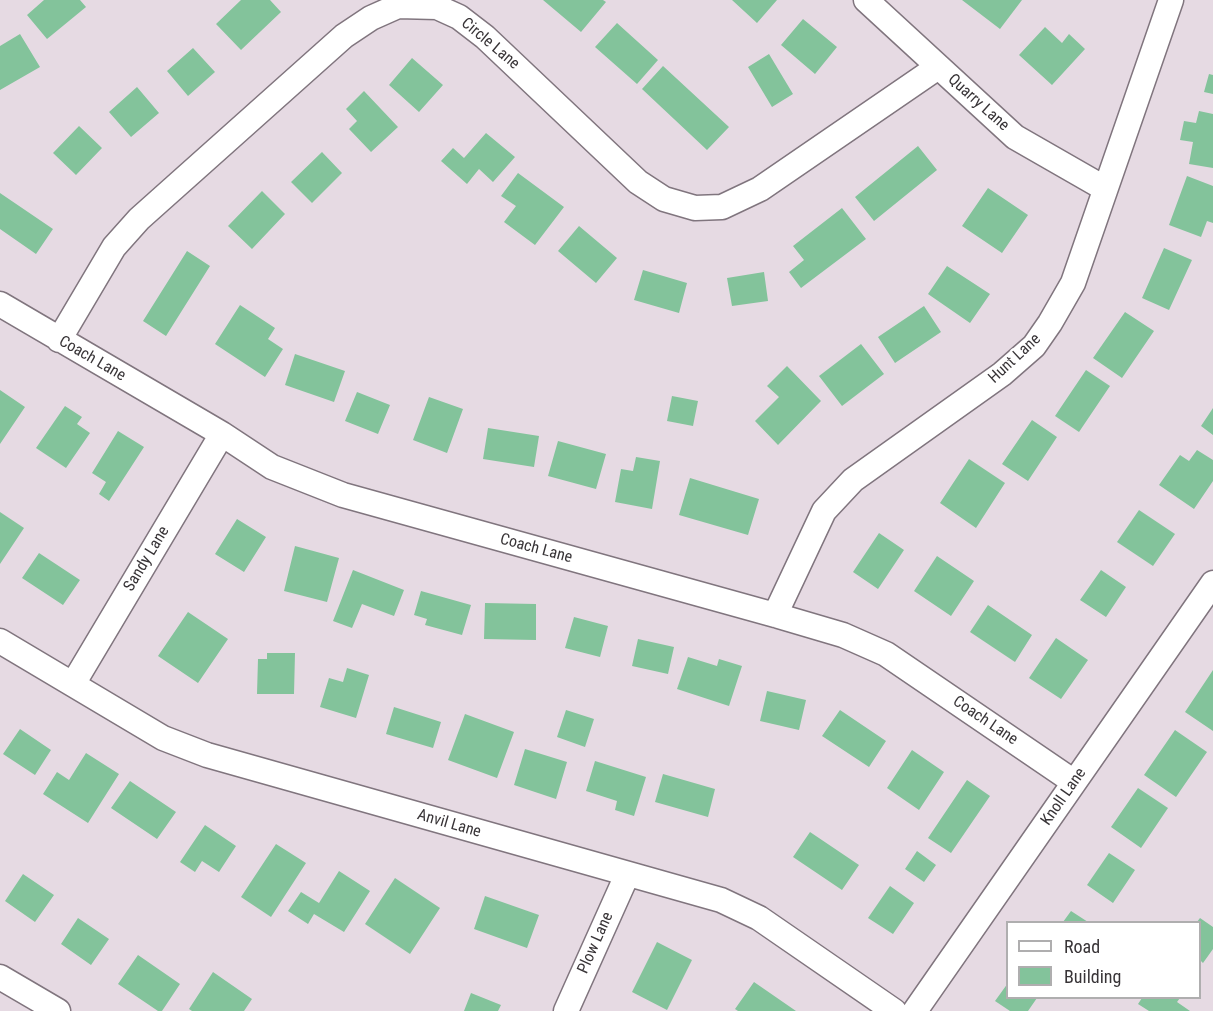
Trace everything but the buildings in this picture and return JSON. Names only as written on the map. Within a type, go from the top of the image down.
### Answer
[{"type":"street","name":"Quarry Lane","points":[[866,0],[1016,137],[1104,188]]},
{"type":"street","name":"Hunt Lane","points":[[775,615],[824,511],[853,480],[1002,374],[1034,346],[1050,323],[1073,283],[1171,0]]},
{"type":"street","name":"Circle Lane","points":[[59,340],[114,247],[139,219],[344,36],[371,18],[398,6],[437,7],[459,17],[485,37],[638,182],[664,199],[695,208],[722,207],[760,189],[938,67]]},
{"type":"street","name":"Coach Lane","points":[[0,304],[222,434],[272,467],[343,495],[775,615],[843,635],[886,654],[1074,782]]},
{"type":"street","name":"Sandy Lane","points":[[73,684],[222,434]]},
{"type":"street","name":"Knoll Lane","points":[[915,1011],[1213,582]]},
{"type":"street","name":"Anvil Lane","points":[[0,641],[163,738],[207,755],[721,900],[759,918],[894,1011]]},
{"type":"street","name":"Plow Lane","points":[[566,1011],[627,875]]},
{"type":"street","points":[[0,977],[58,1011]]}]
